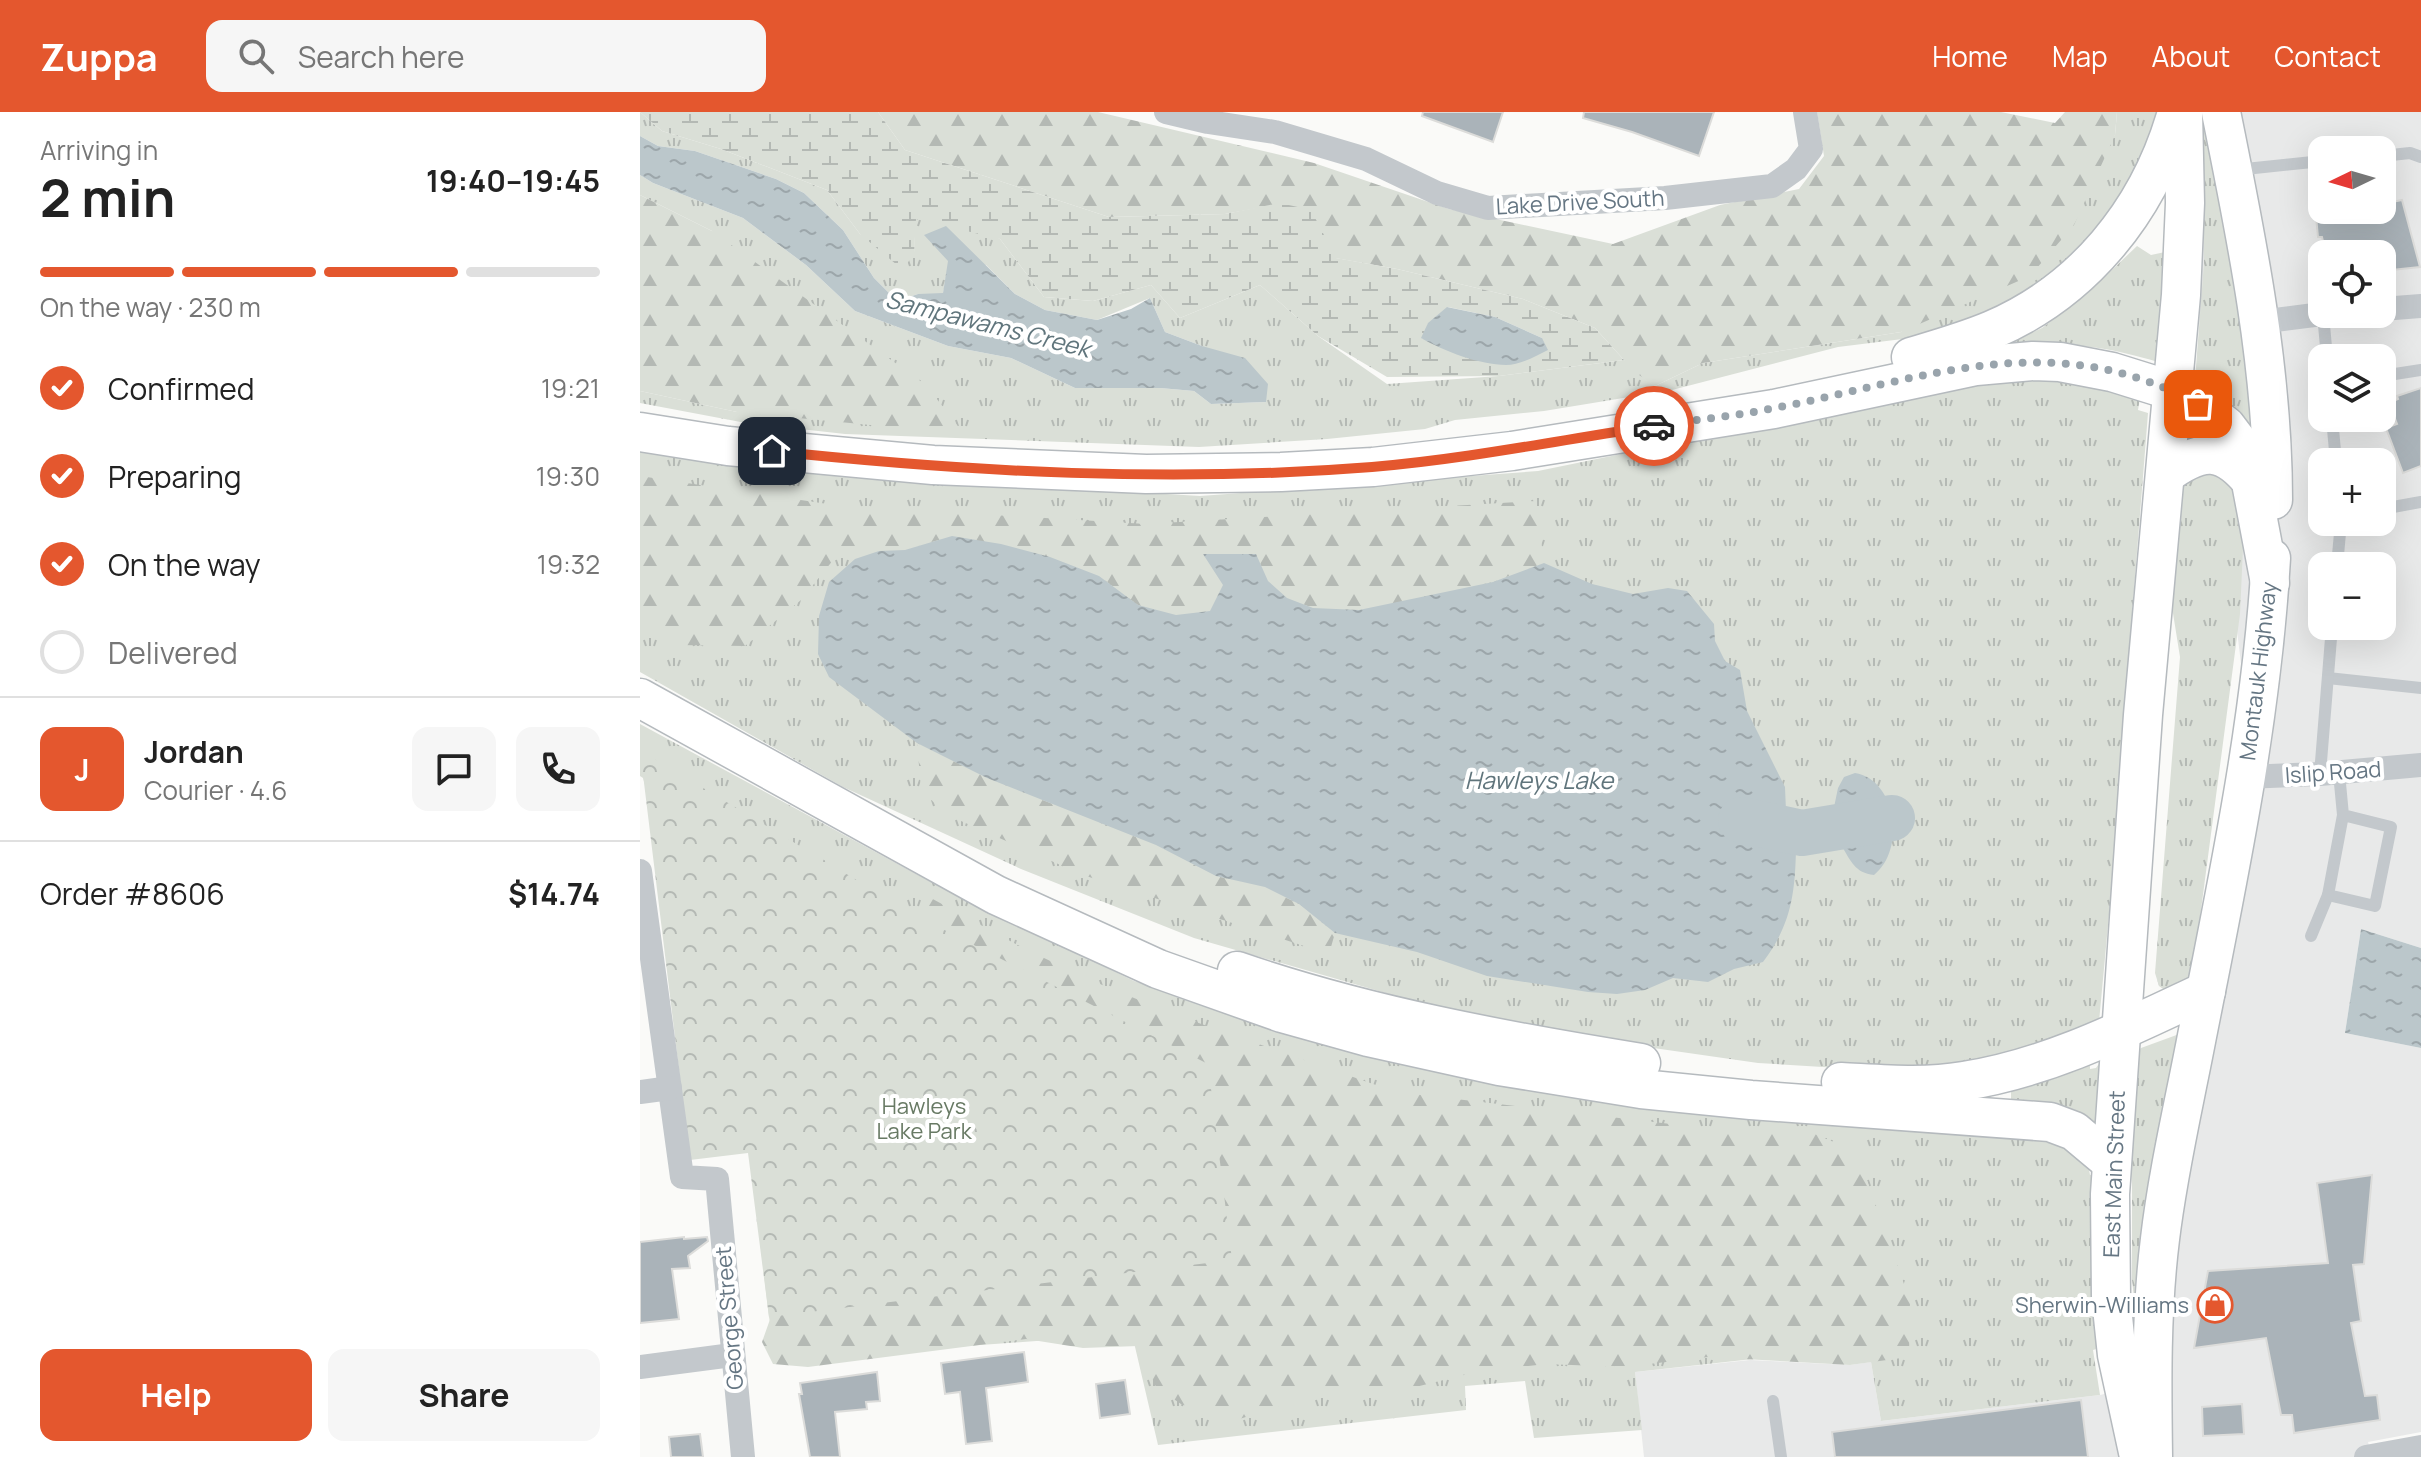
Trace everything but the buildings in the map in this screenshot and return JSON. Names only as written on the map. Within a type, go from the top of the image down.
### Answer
[{"type":"main road","points":[[2120,1032],[2143,715],[2184,239],[2180,112]]},
{"type":"main road","points":[[1649,427],[1938,349],[1991,330],[2035,307],[2074,279],[2119,231],[2150,183],[2180,112]]},
{"type":"main road","name":"Montauk Highway","points":[[2153,1457],[2154,1308],[2162,1226],[2245,777],[2259,687],[2273,536],[2271,445],[2259,322],[2221,112]]},
{"type":"main road","points":[[640,432],[728,446],[866,460],[1045,471],[1189,474],[1296,472],[1512,451],[1774,409],[1948,370],[2033,361],[2086,366],[2173,391],[2198,404],[2226,426],[2245,451],[2270,583]]},
{"type":"main road","points":[[2166,474],[2193,457],[2213,454],[2232,462],[2252,482]]},
{"type":"main road","points":[[640,698],[996,895],[1131,957],[1241,1000],[1338,1029],[1499,1066],[1641,1089],[2050,1122],[2074,1131],[2111,1162]]},
{"type":"main road","points":[[888,835],[1081,916],[1281,985],[1445,1028],[1702,1072],[1795,1080],[1941,1083],[1973,1080],[2022,1067],[2120,1032],[2206,991]]},
{"type":"main road","name":"East Main Street","points":[[2120,1032],[2111,1162],[2110,1261],[2121,1383],[2139,1457]]},
{"type":"street","name":"Lake Drive South","points":[[1166,112],[1275,132],[1366,159],[1437,193],[1488,208],[1665,198],[1772,186],[1796,169],[1811,149],[1805,112]]},
{"type":"street","points":[[2396,308],[2421,306]]},
{"type":"street","points":[[2259,322],[2308,316]]},
{"type":"street","name":"Islip Road","points":[[2245,777],[2330,774],[2421,765]]},
{"type":"street","points":[[640,871],[645,938],[670,1088],[640,1092]]},
{"type":"street","name":"George Street","points":[[670,1088],[682,1177],[717,1179],[743,1457]]},
{"type":"street","points":[[640,1367],[732,1355]]},
{"type":"street","points":[[2366,1457],[2421,1447]]},
{"type":"lane","points":[[2396,154],[2410,153],[2421,157]]},
{"type":"lane","points":[[2233,170],[2308,162]]},
{"type":"lane","points":[[2396,374],[2421,370]]},
{"type":"lane","points":[[2396,506],[2421,502]]},
{"type":"lane","points":[[2311,936],[2328,895],[2343,815],[2330,774],[2328,678],[2331,640]]},
{"type":"lane","points":[[2328,678],[2421,688]]},
{"type":"lane","points":[[2328,895],[2375,906],[2391,827],[2343,815]]},
{"type":"lane","points":[[1773,1401],[1781,1457]]},
{"type":"shaded area","points":[[2174,112],[2421,112],[2421,948],[2361,929],[2345,1033],[2421,1048],[2421,1432],[2368,1442],[2372,1457],[2161,1457],[2161,1316],[2256,787]]},
{"type":"shaded area","points":[[1750,1360],[1850,1365],[1871,1362],[1881,1421],[2100,1395],[2126,1389],[2132,1457],[1644,1457],[1635,1372]]},
{"type":"green space","points":[[640,112],[662,131],[721,149],[827,190],[860,234],[914,253],[915,219],[964,219],[1000,239],[1044,297],[1093,301],[1151,285],[1180,318],[1260,285],[1318,336],[1387,384],[1499,376],[1624,360],[1655,386],[1703,363],[1901,332],[2115,135],[2117,112],[2162,112],[2159,132],[2096,243],[2032,295],[1935,335],[1838,347],[1672,390],[1544,411],[1455,420],[1425,429],[1199,447],[845,434],[746,423],[640,403],[640,391],[737,412],[712,231],[640,195],[640,175],[743,218],[806,265],[855,311],[948,346],[1011,358],[1075,388],[1160,388],[1194,391],[1211,404],[1266,402],[1202,346],[1165,332],[1150,298],[1097,320],[1045,310],[1015,294],[986,265],[949,261],[943,294],[918,294],[897,301],[874,278],[843,230],[804,193],[776,179],[695,151],[658,146],[640,136]]},
{"type":"green space","points":[[640,112],[878,112],[905,150],[1109,217],[1225,214],[1280,203],[1311,210],[1336,258],[1523,299],[1595,328],[1624,360],[1499,376],[1387,377],[1318,336],[1260,285],[1180,318],[1151,285],[1093,301],[1044,297],[1000,239],[916,219],[914,253],[903,270],[860,234],[827,190],[721,149],[662,131]],"holes":[[[1448,307],[1495,317],[1542,338],[1422,339],[1428,324]]]},
{"type":"green space","points":[[878,112],[1098,112],[1314,163],[1449,209],[1613,244],[1720,205],[1799,189],[1824,156],[1817,112],[2001,112],[2055,123],[2065,112],[2117,112],[2115,135],[2074,225],[2030,276],[1901,332],[1703,363],[1655,386],[1626,366],[1595,328],[1523,299],[1397,269],[1335,258],[1280,204],[1225,214],[1109,217],[905,150]]},
{"type":"green space","points":[[2202,112],[2211,112],[2260,422],[2247,424],[2195,379],[2204,263]]},
{"type":"green space","points":[[640,195],[712,231],[926,385],[964,434],[737,412],[640,391]]},
{"type":"green space","points":[[2137,246],[2151,255],[2165,252],[2158,362],[2117,351],[2080,346],[2002,346],[2042,328],[2090,291]]},
{"type":"green space","points":[[2012,374],[2064,381],[2140,398],[2138,410],[2148,413],[2119,780],[2114,891],[2111,893],[2099,1022],[2018,1057],[1888,1071],[1758,1063],[1563,1035],[1403,998],[1194,938],[1021,869],[843,787],[640,672],[640,444],[1033,486],[1200,496],[1538,471]]},
{"type":"green space","points":[[2220,462],[2245,505],[2240,614],[2192,978],[2170,994],[2159,986],[2155,973],[2180,657],[2172,607],[2183,481]]},
{"type":"green space","points":[[640,476],[841,506],[1146,524],[1536,501],[1544,563],[1493,582],[1359,611],[1313,608],[1287,598],[1268,581],[1256,554],[1204,554],[1224,585],[1210,611],[1176,615],[1138,605],[1099,576],[952,536],[905,550],[842,549],[801,600],[745,646],[676,645],[640,619]]},
{"type":"green space","points":[[640,724],[929,881],[1134,981],[1326,1043],[2051,1132],[2086,1154],[2090,1175],[2101,1174],[2103,1347],[2093,1350],[2100,1395],[1881,1421],[1871,1362],[1872,1346],[1635,1372],[1642,1430],[1534,1438],[1525,1381],[1465,1386],[1466,1410],[1158,1445],[1132,1334],[777,1360],[749,1148],[640,776]]},
{"type":"green space","points":[[917,743],[987,778],[1156,845],[1216,876],[1264,887],[1299,904],[1335,933],[1329,954],[1083,875],[943,813],[921,788]]},
{"type":"green space","name":"Hawleys Lake Park","points":[[640,750],[913,914],[1208,1064],[1232,1260],[769,1317],[748,1153],[690,1160]]},
{"type":"green space","points":[[929,897],[1027,950],[1095,982],[1173,1014],[1396,1092],[1714,1129],[1808,1131],[1857,1152],[1910,1301],[1909,1357],[1850,1365],[1708,1357],[1624,1367],[1546,1364],[1476,1372],[1375,1397],[1310,1384],[1284,1405],[1233,1421],[1181,1404],[1156,1387],[1138,1346],[1083,1348],[1026,1339],[808,1367],[773,1364],[762,1342],[901,949]]},
{"type":"green space","points":[[2182,1033],[2136,1316],[2128,1140],[2133,1058],[2141,1048]]},
{"type":"green space","points":[[2103,1058],[2099,1128],[2077,1111],[2056,1105],[2011,1100],[2011,1091],[2090,1063],[2090,1069],[2096,1068]]},
{"type":"water","points":[[640,136],[658,146],[695,151],[776,179],[804,193],[843,230],[874,278],[897,301],[918,294],[943,293],[948,261],[924,235],[946,226],[1015,294],[1045,310],[1097,320],[1131,309],[1150,298],[1165,332],[1245,358],[1268,384],[1266,402],[1211,404],[1194,391],[1160,388],[1075,388],[1011,358],[948,346],[855,311],[806,265],[743,218],[640,175]]},
{"type":"water","points":[[1447,307],[1495,317],[1542,338],[1548,350],[1517,364],[1506,365],[1485,363],[1440,348],[1421,338],[1428,323]]},
{"type":"water","name":"Hawleys Lake","points":[[952,536],[1001,544],[1050,557],[1099,576],[1138,605],[1176,615],[1210,611],[1223,585],[1203,554],[1256,554],[1268,581],[1287,598],[1313,608],[1359,610],[1493,582],[1544,563],[1592,584],[1633,594],[1668,588],[1687,591],[1714,624],[1715,641],[1725,661],[1740,670],[1747,711],[1785,787],[1786,811],[1790,822],[1799,823],[1804,845],[1796,849],[1793,895],[1780,935],[1763,962],[1734,969],[1708,982],[1673,978],[1645,990],[1617,994],[1487,976],[1417,952],[1335,933],[1299,904],[1265,887],[1216,876],[1156,845],[987,778],[917,743],[829,677],[818,654],[819,616],[829,582],[855,559],[879,551],[905,550]]},
{"type":"water","points":[[1855,773],[1869,778],[1880,788],[1892,817],[1890,850],[1884,864],[1874,875],[1858,869],[1841,845],[1816,843],[1811,821],[1833,812],[1838,788],[1844,777]]},
{"type":"water","points":[[2361,929],[2421,948],[2421,1048],[2345,1033]]},
{"type":"waterway","name":"Sampawams Creek","points":[[1741,820],[1802,833],[1892,818]]},
{"type":"way so far","points":[[1654,426],[1774,409],[1948,370],[2033,361],[2060,362],[2112,372],[2173,391],[2198,404]]},
{"type":"place","name":"Sherwin-Williams","points":[[2215,1305]]},
{"type":"route","points":[[772,451],[1027,470],[1146,474],[1281,472],[1373,467],[1512,451],[1654,426]]}]
